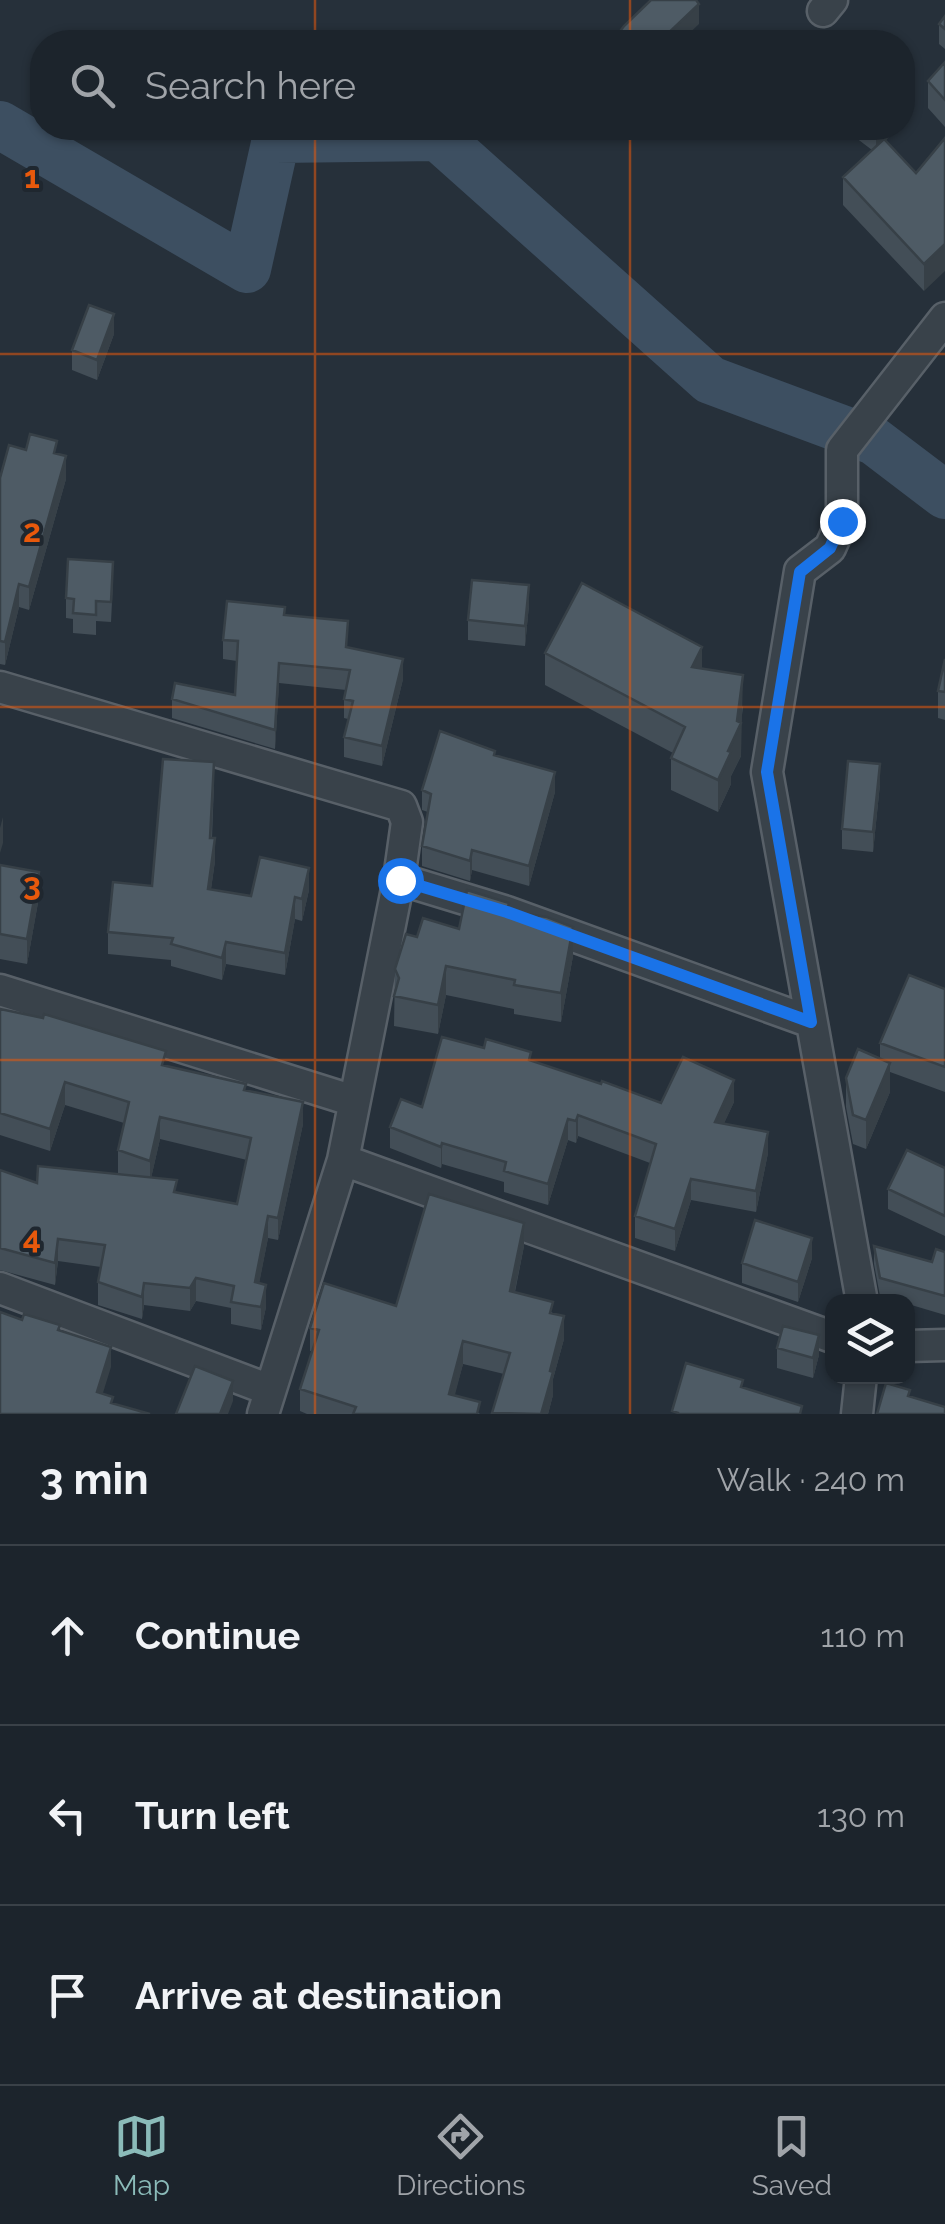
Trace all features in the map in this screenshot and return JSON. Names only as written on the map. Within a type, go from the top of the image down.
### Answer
[{"type":"street","points":[[861,1294],[767,772],[800,572],[830,548],[842,521],[842,450],[945,318]]},
{"type":"street","points":[[0,687],[401,806],[406,822],[400,880],[343,1160],[267,1402],[0,1288]]},
{"type":"street","points":[[400,880],[507,912],[811,1022]]},
{"type":"street","points":[[0,990],[354,1101]]},
{"type":"street","points":[[343,1160],[825,1334]]},
{"type":"street","points":[[915,1346],[945,1345]]},
{"type":"street","points":[[857,1414],[860,1384]]},
{"type":"building","points":[[651,0],[696,0],[699,4],[672,30],[621,30]]},
{"type":"building","points":[[945,62],[945,100],[928,81]]},
{"type":"building","points":[[945,138],[945,244],[924,264],[843,177],[883,140],[916,173]]},
{"type":"building","points":[[89,305],[114,314],[97,360],[72,350]]},
{"type":"building","points":[[30,434],[57,441],[54,453],[66,456],[29,587],[19,584],[5,642],[0,641],[0,478],[9,445],[26,450]]},
{"type":"building","points":[[68,559],[113,562],[111,602],[96,601],[96,615],[73,613],[74,599],[66,598]]},
{"type":"building","points":[[472,580],[529,585],[525,626],[468,620]]},
{"type":"building","points":[[582,583],[702,647],[692,667],[743,675],[737,721],[741,723],[718,780],[671,758],[685,727],[545,653]]},
{"type":"building","points":[[227,601],[285,607],[284,615],[348,621],[346,647],[403,659],[382,746],[344,737],[353,701],[344,699],[350,670],[279,663],[275,730],[172,699],[175,683],[235,695],[238,641],[223,640]]},
{"type":"building","points":[[945,659],[945,692],[938,691]]},
{"type":"building","points":[[440,731],[495,751],[494,755],[555,772],[529,866],[472,850],[470,861],[422,846],[431,794],[422,790]]},
{"type":"building","points":[[163,759],[214,762],[210,838],[215,838],[208,889],[251,896],[260,857],[309,868],[302,899],[295,897],[285,953],[226,942],[222,958],[171,944],[173,938],[108,932],[113,882],[152,886]]},
{"type":"building","points":[[848,761],[880,764],[873,832],[842,829]]},
{"type":"building","points":[[0,865],[39,872],[27,939],[0,934]]},
{"type":"building","points":[[467,890],[509,903],[507,911],[547,917],[573,927],[561,993],[446,966],[438,1005],[394,996],[399,978],[395,969],[406,934],[417,937],[423,918],[459,929]]},
{"type":"building","points":[[909,975],[945,989],[945,1067],[880,1043]]},
{"type":"building","points":[[0,1009],[43,1018],[44,1014],[166,1051],[162,1065],[246,1084],[244,1090],[303,1102],[278,1218],[268,1216],[255,1282],[266,1285],[261,1307],[231,1302],[234,1286],[196,1278],[190,1288],[144,1283],[142,1297],[98,1282],[105,1245],[58,1239],[55,1263],[0,1248],[0,1170],[37,1183],[38,1166],[177,1180],[174,1192],[237,1204],[251,1138],[160,1117],[150,1161],[118,1150],[129,1102],[65,1082],[50,1129],[0,1113]]},
{"type":"building","points":[[442,1037],[484,1048],[486,1039],[531,1052],[529,1060],[661,1103],[683,1057],[734,1080],[715,1122],[768,1132],[756,1191],[691,1179],[675,1229],[635,1216],[656,1144],[578,1115],[576,1121],[568,1119],[548,1184],[504,1171],[506,1162],[442,1143],[441,1147],[390,1127],[401,1099],[422,1107]]},
{"type":"building","points":[[858,1049],[890,1063],[866,1120],[853,1115],[846,1078]]},
{"type":"building","points":[[907,1150],[945,1168],[945,1216],[888,1189]]},
{"type":"building","points":[[429,1194],[524,1223],[510,1291],[553,1302],[550,1313],[564,1316],[541,1414],[492,1413],[510,1353],[463,1341],[449,1394],[480,1402],[477,1414],[353,1414],[356,1407],[300,1389],[319,1330],[310,1328],[324,1283],[396,1306]]},
{"type":"building","points":[[755,1220],[812,1238],[798,1282],[742,1263]]},
{"type":"building","points":[[874,1246],[932,1262],[936,1249],[945,1252],[945,1296],[880,1278]]},
{"type":"building","points":[[0,1312],[22,1320],[24,1314],[60,1325],[58,1330],[111,1347],[97,1392],[113,1397],[111,1403],[150,1414],[0,1414]]},
{"type":"building","points":[[783,1326],[819,1335],[813,1358],[777,1348]]},
{"type":"building","points":[[686,1363],[743,1380],[741,1387],[802,1406],[800,1414],[678,1414],[672,1411]]},
{"type":"building","points":[[195,1366],[233,1381],[220,1414],[176,1414]]},
{"type":"building","points":[[886,1384],[910,1390],[908,1396],[945,1407],[945,1414],[877,1414]]},
{"type":"waterway","points":[[0,125],[247,269],[276,140]]},
{"type":"waterway","points":[[441,140],[710,380],[874,441],[945,495]]},
{"type":"route","points":[[400,880],[507,912],[811,1022],[767,772],[800,572],[830,548],[842,521]]}]
